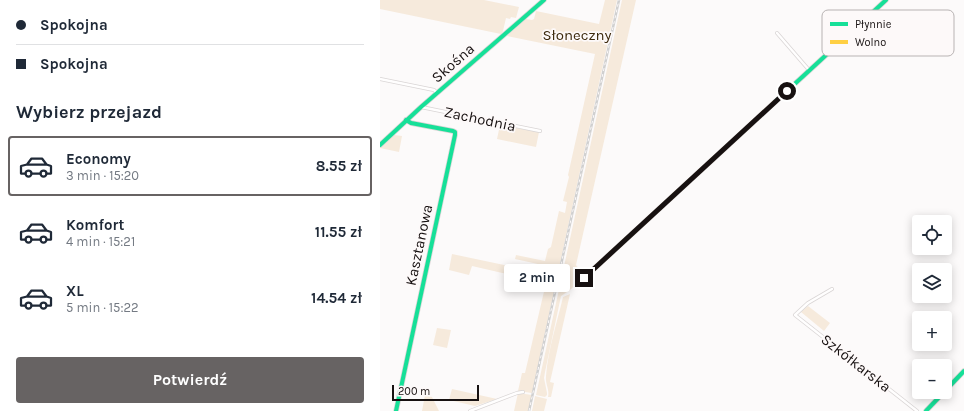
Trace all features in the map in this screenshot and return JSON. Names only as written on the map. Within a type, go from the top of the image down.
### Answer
[{"type":"street","name":"Skośna","points":[[380,146],[406,120],[544,0]]},
{"type":"street","points":[[875,10],[886,0]]},
{"type":"street","points":[[777,32],[809,71]]},
{"type":"street","points":[[584,278],[825,56]]},
{"type":"street","points":[[380,79],[434,90],[438,93]]},
{"type":"street","name":"Zachodnia","points":[[421,107],[540,131]]},
{"type":"street","name":"Kasztanowa","points":[[396,411],[454,135],[453,131],[406,120]]},
{"type":"street","name":"Szkółkarska","points":[[832,289],[808,303],[795,315],[917,411]]},
{"type":"street","points":[[952,384],[964,371]]},
{"type":"street","points":[[470,411],[518,392],[523,392]]},
{"type":"street","points":[[926,411],[938,399]]},
{"type":"green space","points":[[380,0],[484,0],[519,7],[516,18],[506,18],[501,34],[380,9]]},
{"type":"green space","name":"Słoneczny","points":[[605,0],[617,0],[532,393],[518,391],[522,373],[525,373],[546,283],[547,266],[515,259],[516,255],[545,261],[548,249],[551,247],[559,211],[565,213],[567,202],[563,201],[595,54],[507,36],[526,19],[534,19],[536,11],[599,24]]},
{"type":"green space","points":[[622,0],[636,0],[576,265],[584,276],[570,290],[561,296],[544,378],[547,393],[545,397],[536,395]]},
{"type":"green space","points":[[500,125],[539,132],[536,147],[497,139]]},
{"type":"green space","points":[[394,135],[402,136],[399,152],[380,148]]},
{"type":"green space","points":[[452,254],[518,268],[516,276],[472,266],[469,275],[449,270]]},
{"type":"green space","points":[[570,294],[550,382],[554,383],[551,397],[548,397],[546,376],[551,346],[563,297]]},
{"type":"green space","points":[[808,306],[830,323],[824,331],[801,312]]},
{"type":"green space","points":[[437,328],[451,330],[447,348],[433,345]]},
{"type":"green space","points":[[452,389],[497,399],[475,406],[449,400]]},
{"type":"green space","points":[[518,393],[532,395],[528,411],[514,411]]},
{"type":"green space","points":[[425,395],[432,397],[439,411],[422,411]]},
{"type":"green space","points":[[535,396],[547,399],[544,411],[532,411]]},
{"type":"railway","points":[[529,411],[619,0]]},
{"type":"traffic: fast","points":[[380,145],[421,107],[544,0]]},
{"type":"traffic: fast","points":[[875,10],[886,0]]},
{"type":"traffic: fast","points":[[775,102],[825,56]]},
{"type":"traffic: fast","points":[[396,411],[455,135],[455,132],[453,131],[411,123],[406,120]]},
{"type":"traffic: fast","points":[[952,384],[964,371]]},
{"type":"traffic: fast","points":[[926,411],[937,399]]},
{"type":"traffic: slow","points":[[584,278],[775,102]]},
{"type":"route","points":[[584,278],[787,91]]}]
